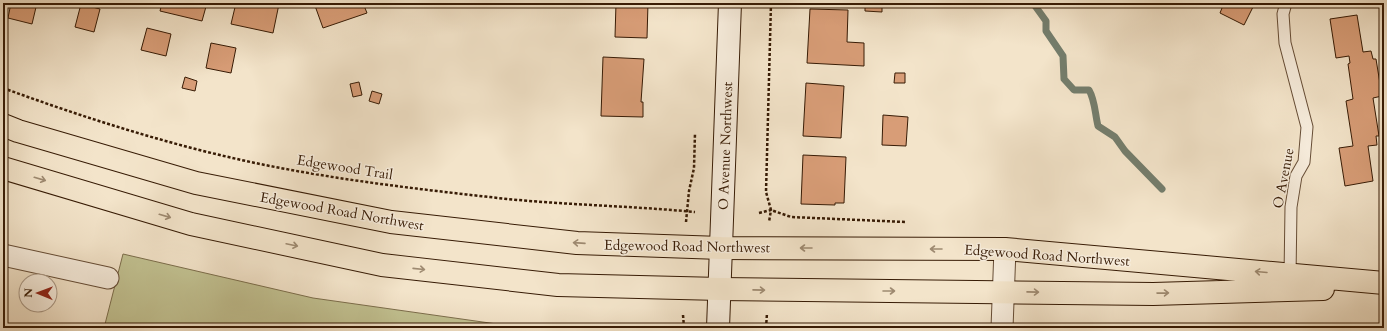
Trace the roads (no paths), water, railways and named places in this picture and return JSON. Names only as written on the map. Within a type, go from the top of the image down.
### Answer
[{"type":"main road","name":"Edgewood Road Northwest","points":[[3,125],[18,132],[196,183],[391,222],[577,243],[722,248],[1005,249],[1290,282],[1384,287]]},
{"type":"main road","name":"Edgewood Road Northwest","points":[[3,168],[191,224],[382,265],[558,285],[720,290],[1153,294],[1290,282],[1384,282]]},
{"type":"street","name":"O Avenue Northwest","points":[[718,328],[730,3]]},
{"type":"street","points":[[1002,328],[1005,249]]},
{"type":"street","points":[[3,255],[108,278]]},
{"type":"lane","name":"O Avenue","points":[[1286,3],[1283,14],[1285,44],[1307,127],[1304,162],[1296,176],[1291,207],[1290,282]]},
{"type":"waterway","points":[[1033,3],[1046,21],[1046,31],[1063,56],[1064,79],[1074,90],[1089,90],[1094,103],[1098,126],[1115,137],[1125,151],[1162,189]]}]
